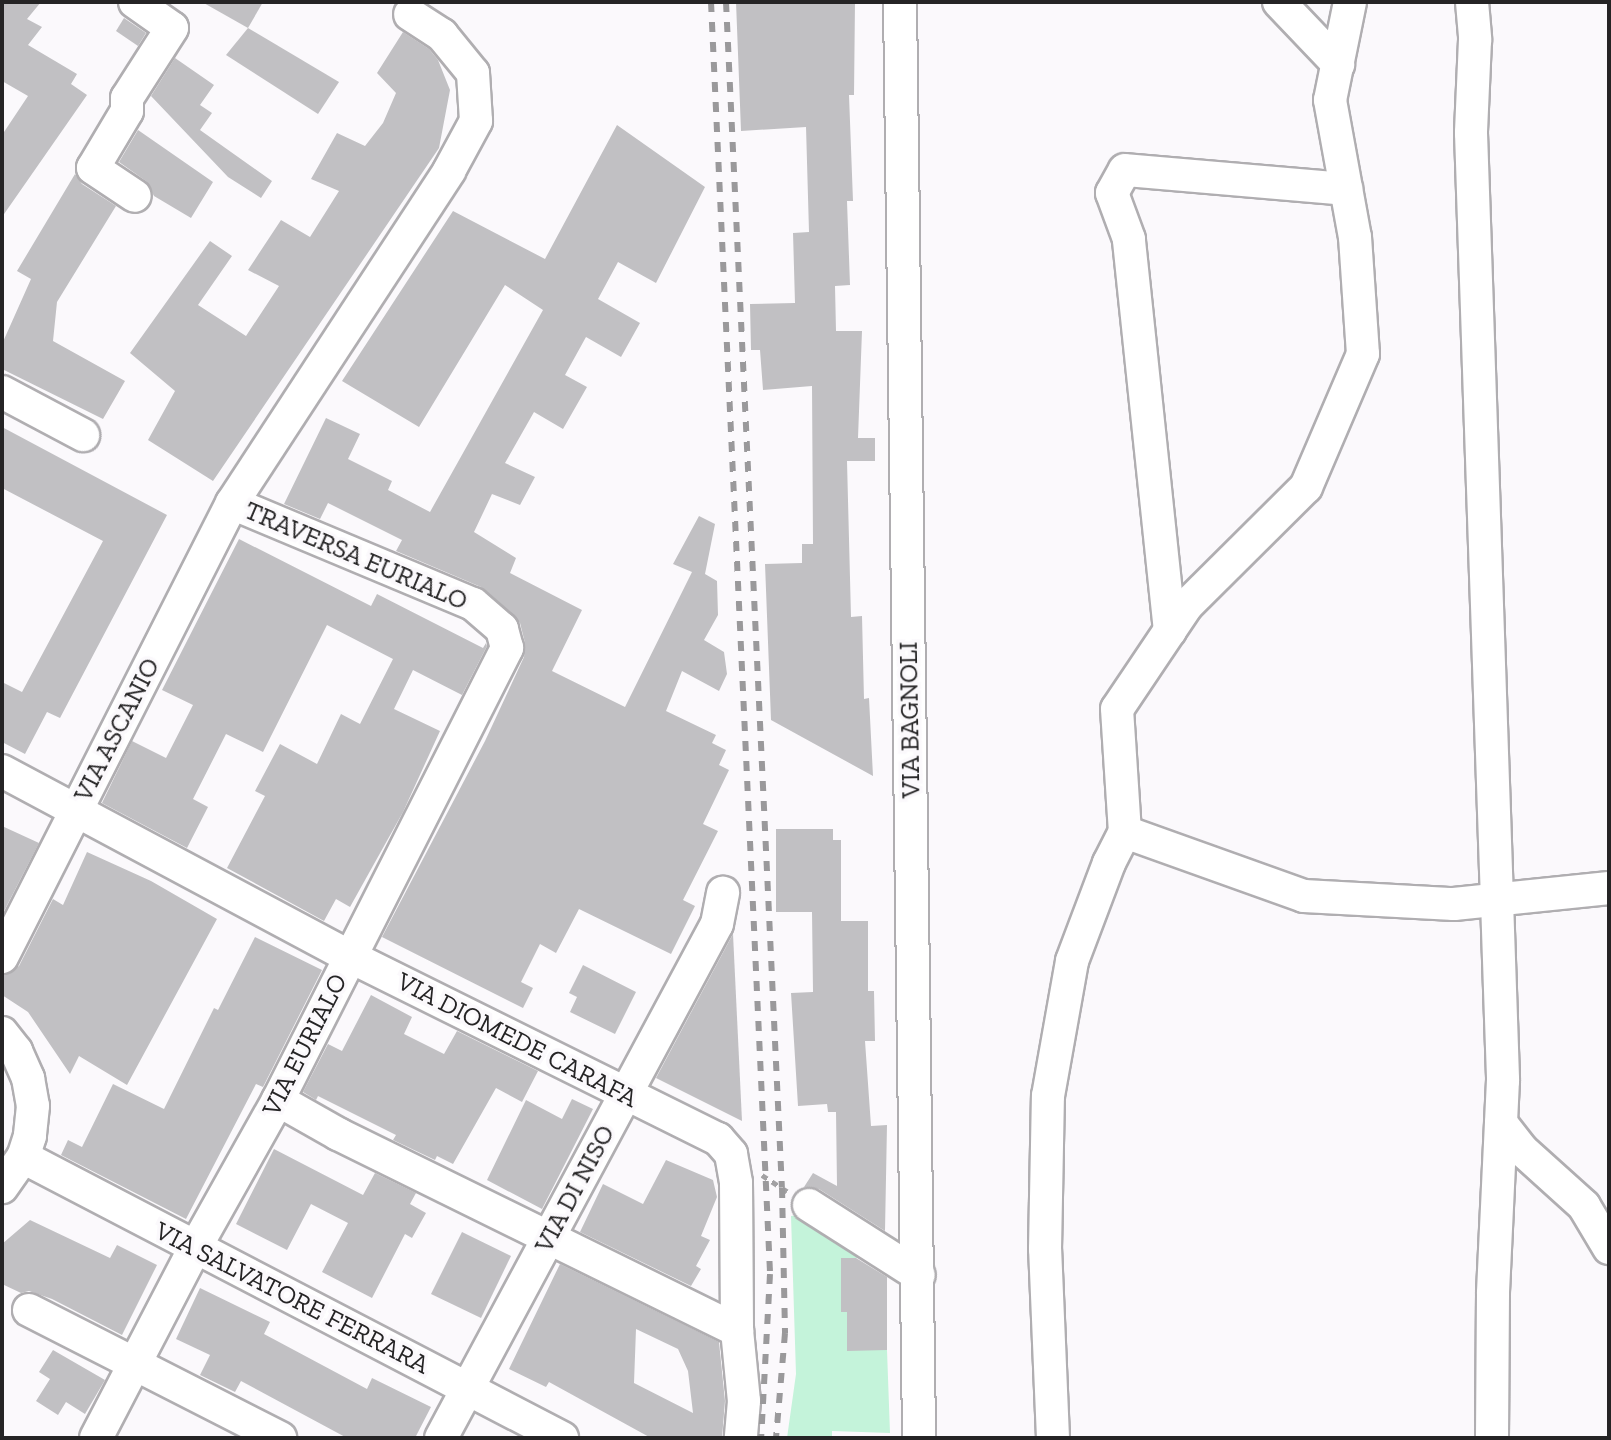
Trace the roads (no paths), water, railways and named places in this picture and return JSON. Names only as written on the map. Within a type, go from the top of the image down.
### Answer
[{"type":"street","points":[[135,2],[172,28],[127,98],[127,111],[93,168],[135,196]]},
{"type":"street","name":"VIA BAGNOLI","points":[[900,2],[919,1438]]},
{"type":"street","points":[[1279,2],[1338,64]]},
{"type":"street","points":[[1053,1438],[1045,1249],[1048,1096],[1072,961],[1109,863],[1125,832],[1117,709],[1187,605],[1306,487],[1363,354],[1355,237],[1330,100],[1350,2]]},
{"type":"street","points":[[1472,2],[1475,40],[1471,133],[1503,1080],[1493,1294],[1492,1438]]},
{"type":"street","name":"VIA ASCANIO","points":[[2,957],[232,503],[449,171],[476,121],[473,73],[442,35],[410,14]]},
{"type":"street","points":[[1170,631],[1129,239],[1112,193],[1125,170],[1346,189]]},
{"type":"street","points":[[2,392],[83,435]]},
{"type":"street","name":"TRAVERSA EURIALO","points":[[232,503],[473,604],[502,629],[507,648]]},
{"type":"street","name":"VIA EURIALO","points":[[96,1438],[195,1248],[278,1100],[507,648]]},
{"type":"street","name":"VIA DIOMEDE CARAFA","points":[[2,771],[351,957],[718,1139],[731,1154],[736,1183],[737,1330]]},
{"type":"street","points":[[1125,832],[1304,896],[1454,904],[1609,888]]},
{"type":"street","name":"VIA DI NISO","points":[[441,1438],[717,924],[723,893]]},
{"type":"street","points":[[2,1033],[16,1051],[28,1078],[33,1106],[30,1136],[23,1157],[2,1187]]},
{"type":"street","points":[[278,1100],[737,1330],[744,1401],[741,1438]]},
{"type":"street","points":[[1501,1123],[1521,1149],[1584,1206],[1609,1248]]},
{"type":"street","name":"VIA SALVATORE FERRARA","points":[[23,1157],[562,1438]]},
{"type":"street","points":[[809,1205],[919,1275]]},
{"type":"street","points":[[29,1310],[280,1438]]},
{"type":"railway","points":[[711,2],[770,1274],[761,1438]]},
{"type":"railway","points":[[726,2],[782,1188],[785,1333],[776,1438]]}]
